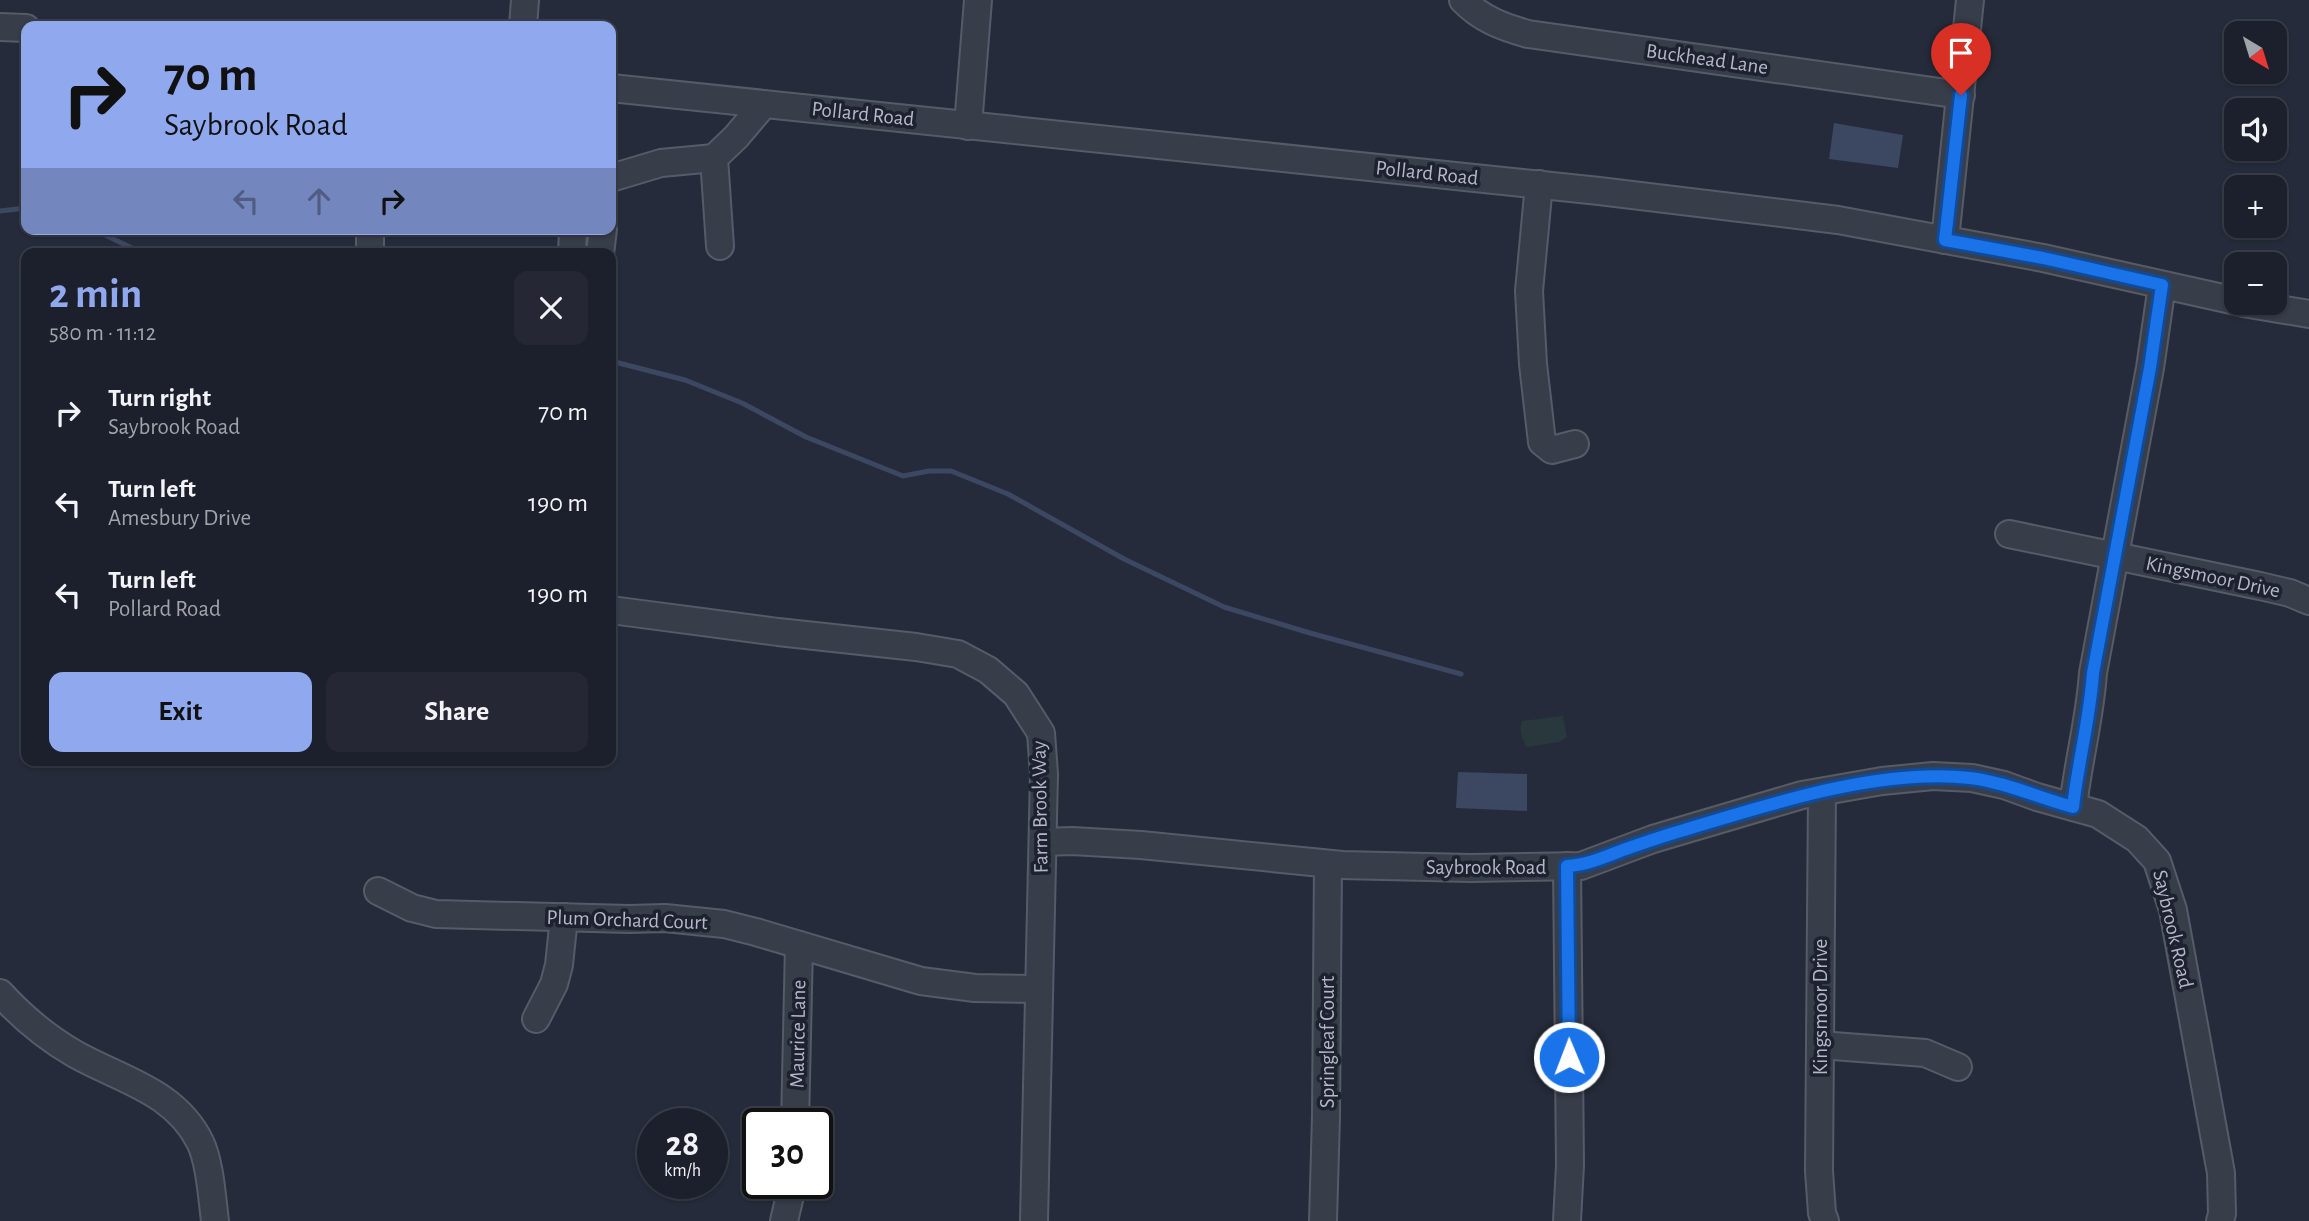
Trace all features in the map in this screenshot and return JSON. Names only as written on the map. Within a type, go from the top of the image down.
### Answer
[{"type":"street","points":[[523,21],[525,0]]},
{"type":"street","points":[[968,126],[978,0]]},
{"type":"street","name":"Buckhead Lane","points":[[1463,0],[1485,18],[1504,27],[1528,33],[1961,95]]},
{"type":"street","points":[[1945,240],[1970,0]]},
{"type":"street","points":[[0,27],[21,28]]},
{"type":"street","name":"Pollard Road","points":[[616,89],[1539,184],[1838,220],[2043,258],[2224,298]]},
{"type":"street","points":[[616,180],[661,163],[714,158],[764,104]]},
{"type":"street","points":[[714,158],[720,246]]},
{"type":"street","points":[[1539,184],[1529,291],[1533,364],[1542,442],[1552,450],[1574,444]]},
{"type":"street","points":[[2073,807],[2092,697],[2093,673],[2150,368],[2162,285]]},
{"type":"street","points":[[2287,310],[2309,314]]},
{"type":"street","name":"Kingsmoor Drive","points":[[2009,534],[2260,586],[2309,601]]},
{"type":"street","name":"Farm Brook Way","points":[[616,611],[958,654],[988,670],[1016,694],[1041,733],[1044,774],[1034,1221]]},
{"type":"street","name":"Saybrook Road","points":[[1043,842],[1141,845],[1328,864],[1470,868],[1581,866],[1653,839],[1743,812],[1822,792],[1882,781],[1933,776],[1972,778],[2004,785],[2098,814],[2137,839],[2157,860],[2173,910],[2221,1173],[2220,1221]]},
{"type":"street","name":"Kingsmoor Drive","points":[[1822,792],[1819,1171],[1825,1221]]},
{"type":"street","name":"Springleaf Court","points":[[1323,1221],[1328,864]]},
{"type":"street","points":[[1567,866],[1570,1166],[1567,1221]]},
{"type":"street","name":"Plum Orchard Court","points":[[378,891],[412,908],[436,914],[700,921],[756,932],[921,981],[975,988],[1039,989]]},
{"type":"street","points":[[536,1019],[554,984],[559,965],[564,917]]},
{"type":"street","name":"Maurice Lane","points":[[795,1108],[799,945]]},
{"type":"street","points":[[0,993],[28,1021],[51,1038],[76,1054],[155,1093],[186,1118],[204,1151],[215,1221]]},
{"type":"street","points":[[1820,1045],[1926,1053],[1958,1067]]},
{"type":"street","points":[[784,1221],[789,1199]]},
{"type":"shaded area","points":[[1563,716],[1567,737],[1560,742],[1527,747],[1521,734],[1522,721]]},
{"type":"water","points":[[1834,123],[1903,135],[1898,168],[1829,159]]},
{"type":"water","points":[[1458,772],[1527,774],[1527,811],[1456,808]]},
{"type":"waterway","points":[[0,211],[21,209]]},
{"type":"waterway","points":[[105,235],[132,248]]},
{"type":"waterway","points":[[616,362],[685,380],[742,403],[806,437],[903,476],[929,471],[951,471],[1008,494],[1124,559],[1224,607],[1461,674]]},
{"type":"route","points":[[1569,1057],[1567,866],[1581,866],[1653,839],[1802,795],[1882,781],[1933,776],[1972,778],[2004,785],[2073,807],[2092,697],[2093,673],[2150,368],[2162,285],[2043,258],[1945,240],[1961,95]]}]
